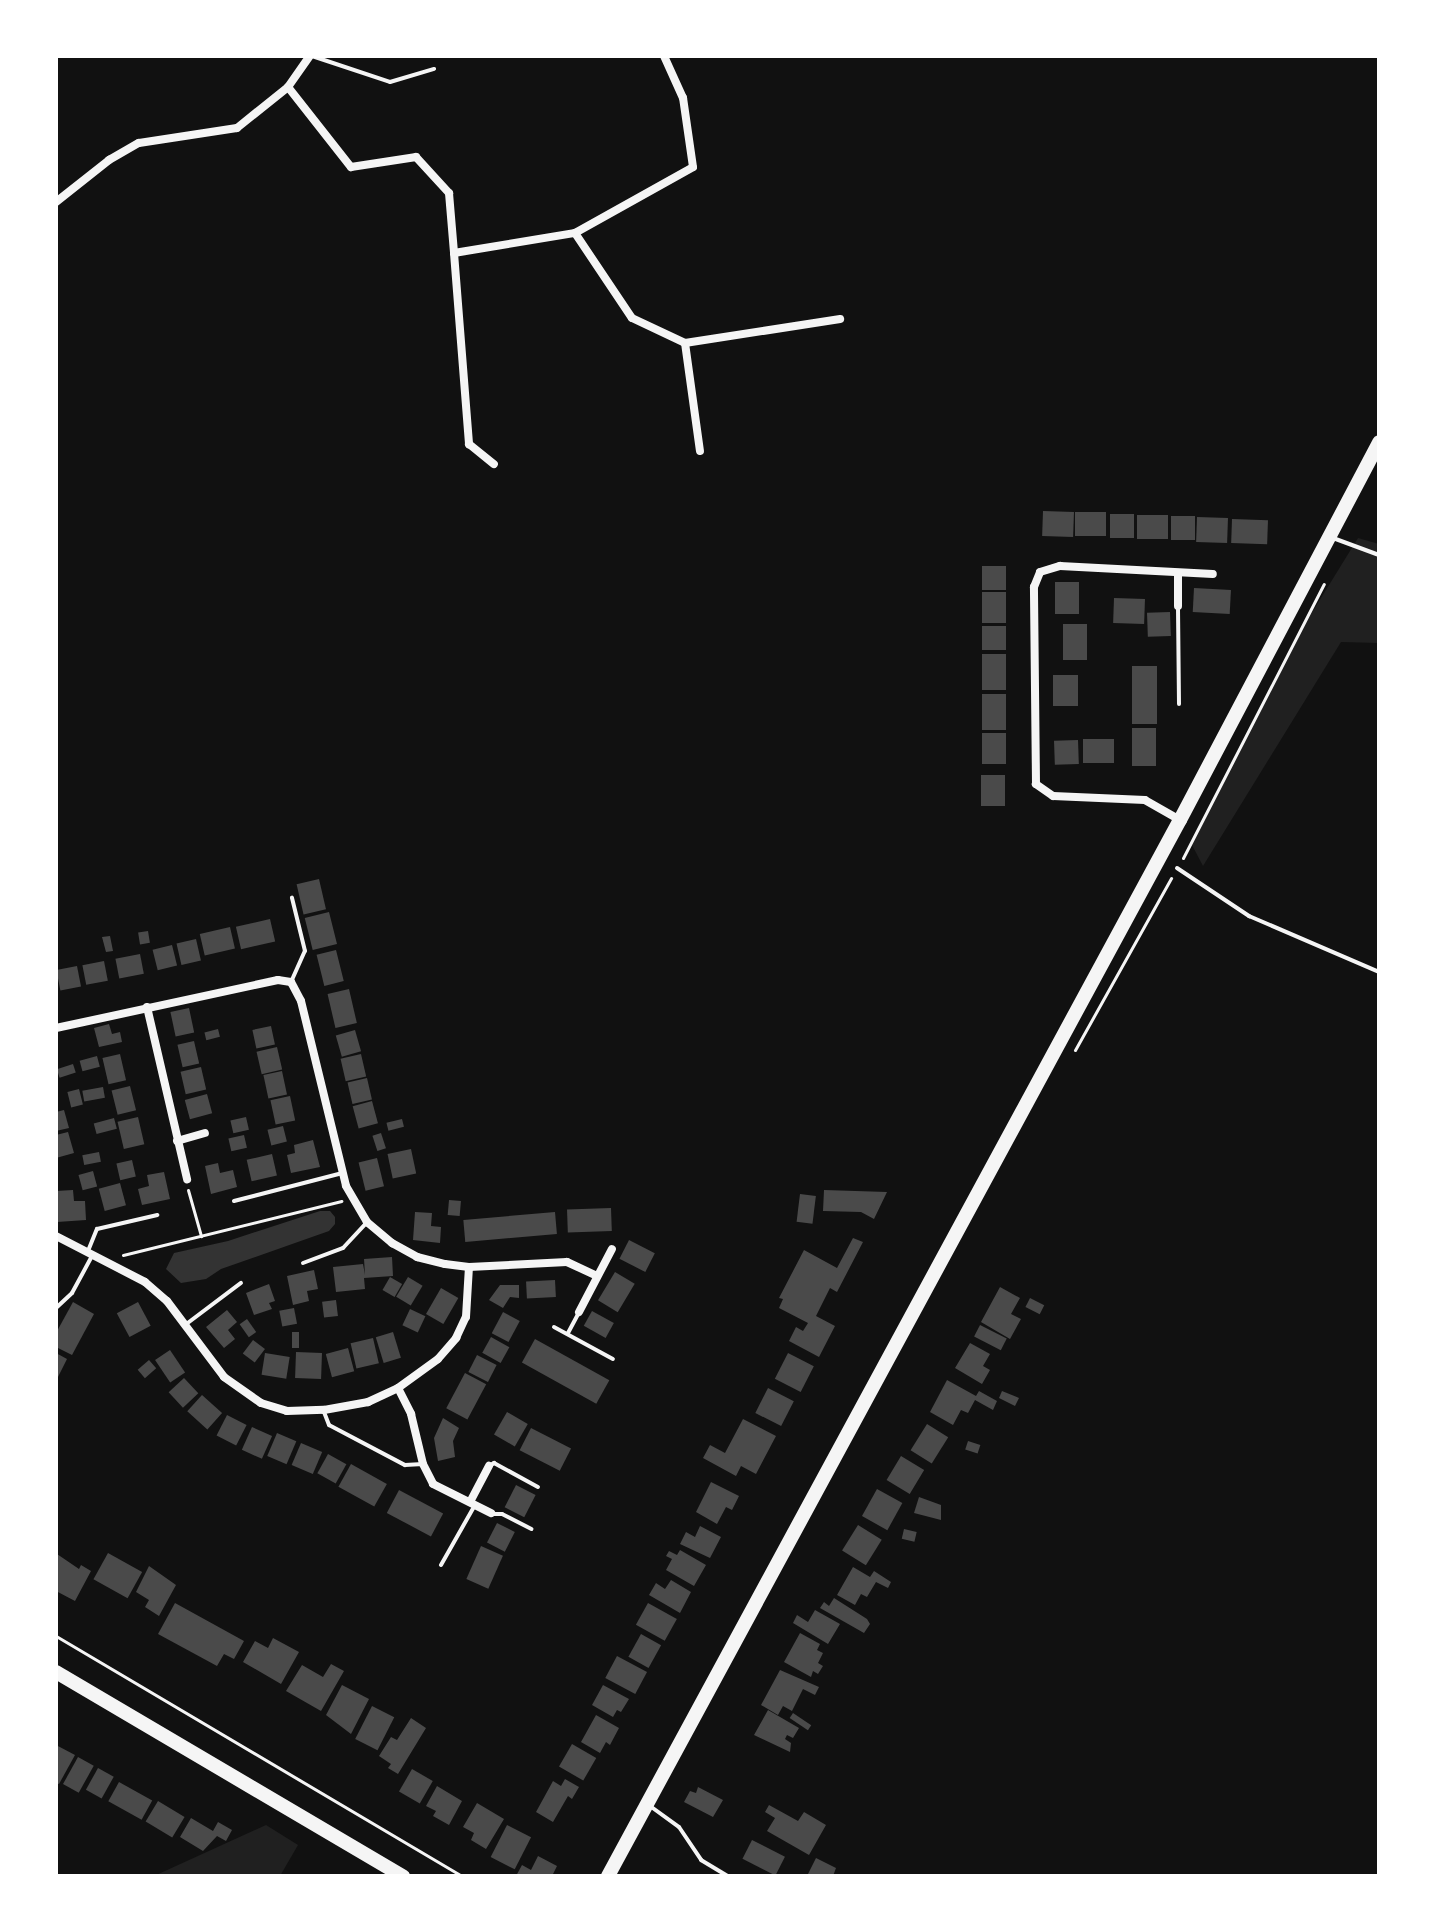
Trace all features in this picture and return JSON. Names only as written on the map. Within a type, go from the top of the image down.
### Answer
[{"type":"main road","points":[[608,1876],[1180,820],[1379,442]]},
{"type":"main road","points":[[56,1672],[396,1874]]},
{"type":"street","points":[[56,202],[109,160],[139,143],[237,128],[288,87],[311,56]]},
{"type":"street","points":[[454,253],[575,233],[693,167],[683,98],[664,56]]},
{"type":"street","points":[[288,87],[351,167],[416,157],[449,193],[469,444],[494,464]]},
{"type":"street","points":[[575,233],[632,318],[685,343],[840,319]]},
{"type":"street","points":[[685,343],[700,451]]},
{"type":"street","points":[[1180,820],[1145,800],[1053,796],[1036,784],[1034,587],[1040,572],[1060,566],[1213,574]]},
{"type":"street","points":[[1178,573],[1178,606]]},
{"type":"street","points":[[56,1028],[278,980],[291,982],[297,988],[301,1001],[342,1173],[352,1198],[367,1222],[392,1243],[417,1257],[469,1267],[567,1262],[597,1276]]},
{"type":"street","points":[[147,1007],[187,1179]]},
{"type":"street","points":[[177,1141],[205,1133]]},
{"type":"street","points":[[56,1236],[145,1282],[167,1301],[224,1377],[244,1393],[287,1411],[324,1410],[368,1402],[398,1388],[438,1359],[456,1338],[466,1317],[469,1267]]},
{"type":"street","points":[[579,1312],[612,1249]]},
{"type":"street","points":[[398,1388],[411,1414],[423,1464],[433,1484],[491,1513]]},
{"type":"street","points":[[472,1504],[489,1466]]},
{"type":"lane","points":[[311,56],[390,82],[434,69]]},
{"type":"lane","points":[[1330,538],[1379,555]]},
{"type":"lane","points":[[1178,606],[1179,704]]},
{"type":"lane","points":[[1177,868],[1249,916],[1379,972]]},
{"type":"lane","points":[[291,982],[305,951],[292,898]]},
{"type":"lane","points":[[234,1201],[342,1173]]},
{"type":"lane","points":[[56,1308],[72,1293],[97,1229],[157,1215]]},
{"type":"lane","points":[[303,1263],[343,1248],[367,1222]]},
{"type":"lane","points":[[185,1325],[241,1283]]},
{"type":"lane","points":[[568,1333],[579,1312]]},
{"type":"lane","points":[[554,1327],[613,1359]]},
{"type":"lane","points":[[324,1410],[329,1425],[405,1465],[423,1464]]},
{"type":"lane","points":[[489,1466],[494,1463],[538,1487]]},
{"type":"lane","points":[[441,1565],[472,1504]]},
{"type":"lane","points":[[491,1513],[502,1514],[531,1529]]},
{"type":"lane","points":[[648,1804],[679,1827],[701,1860],[728,1876]]},
{"type":"path","points":[[187,1179],[201,1236]]},
{"type":"path","points":[[104,1259],[352,1198]]},
{"type":"path","points":[[56,1636],[462,1876]]},
{"type":"shaded area","points":[[1358,538],[1379,544],[1379,643],[1341,642],[1203,866],[1192,845],[1292,645]]},
{"type":"shaded area","points":[[320,1211],[330,1211],[335,1217],[335,1224],[329,1231],[221,1269],[206,1279],[181,1283],[166,1269],[174,1253],[228,1241]]},
{"type":"shaded area","points":[[266,1825],[298,1845],[280,1876],[154,1876]]},
{"type":"building","points":[[1043,511],[1074,512],[1073,537],[1042,536]]},
{"type":"building","points":[[1075,512],[1106,512],[1106,536],[1075,536]]},
{"type":"building","points":[[1110,514],[1134,514],[1134,538],[1110,538]]},
{"type":"building","points":[[1137,515],[1168,515],[1168,539],[1137,539]]},
{"type":"building","points":[[1171,516],[1195,516],[1195,540],[1171,540]]},
{"type":"building","points":[[1197,517],[1228,518],[1227,543],[1196,542]]},
{"type":"building","points":[[1232,519],[1268,520],[1267,544],[1231,543]]},
{"type":"building","points":[[982,566],[1006,566],[1006,590],[982,590]]},
{"type":"building","points":[[1055,582],[1079,582],[1079,614],[1055,614]]},
{"type":"building","points":[[1194,588],[1231,590],[1230,614],[1193,612]]},
{"type":"building","points":[[982,592],[1006,592],[1006,623],[982,623]]},
{"type":"building","points":[[1114,598],[1145,599],[1144,624],[1113,623]]},
{"type":"building","points":[[1170,612],[1171,636],[1148,637],[1147,613]]},
{"type":"building","points":[[1063,624],[1087,624],[1087,660],[1063,660]]},
{"type":"building","points":[[982,626],[1006,626],[1006,650],[982,650]]},
{"type":"building","points":[[982,654],[1006,654],[1006,690],[982,690]]},
{"type":"building","points":[[1132,666],[1157,666],[1157,724],[1132,724]]},
{"type":"building","points":[[1053,675],[1078,675],[1078,706],[1053,706]]},
{"type":"building","points":[[982,694],[1006,694],[1006,730],[982,730]]},
{"type":"building","points":[[1132,728],[1156,728],[1156,766],[1132,766]]},
{"type":"building","points":[[982,733],[1006,733],[1006,764],[982,764]]},
{"type":"building","points":[[1083,739],[1114,739],[1114,763],[1083,763]]},
{"type":"building","points":[[1078,740],[1079,764],[1055,765],[1054,741]]},
{"type":"building","points":[[981,775],[1005,775],[1005,806],[981,806]]},
{"type":"building","points":[[319,879],[326,909],[304,914],[297,884]]},
{"type":"building","points":[[329,912],[337,944],[313,950],[305,918]]},
{"type":"building","points":[[270,919],[275,941],[241,949],[236,927]]},
{"type":"building","points":[[230,927],[235,948],[205,955],[200,934]]},
{"type":"building","points":[[148,931],[150,943],[140,944],[138,933]]},
{"type":"building","points":[[110,936],[113,951],[106,952],[102,937]]},
{"type":"building","points":[[196,939],[201,960],[181,965],[177,943]]},
{"type":"building","points":[[172,945],[177,965],[158,970],[153,950]]},
{"type":"building","points":[[336,950],[344,981],[324,986],[317,955]]},
{"type":"building","points":[[140,954],[144,974],[119,978],[115,959]]},
{"type":"building","points":[[104,961],[108,981],[86,985],[82,965]]},
{"type":"building","points":[[77,966],[81,987],[60,991],[56,970]]},
{"type":"building","points":[[349,989],[357,1023],[335,1028],[328,994]]},
{"type":"building","points":[[189,1008],[194,1032],[176,1036],[170,1012]]},
{"type":"building","points":[[109,1024],[112,1034],[120,1032],[122,1042],[99,1047],[94,1028]]},
{"type":"building","points":[[271,1026],[275,1045],[256,1049],[252,1030]]},
{"type":"building","points":[[218,1029],[220,1037],[206,1040],[204,1032]]},
{"type":"building","points":[[355,1030],[361,1051],[342,1057],[336,1036]]},
{"type":"building","points":[[194,1041],[199,1063],[183,1067],[177,1045]]},
{"type":"building","points":[[277,1047],[282,1069],[262,1074],[257,1052]]},
{"type":"building","points":[[120,1054],[126,1080],[109,1084],[102,1058]]},
{"type":"building","points":[[361,1054],[366,1076],[346,1081],[341,1059]]},
{"type":"building","points":[[97,1056],[100,1067],[82,1071],[80,1061]]},
{"type":"building","points":[[73,1064],[76,1073],[60,1078],[57,1069]]},
{"type":"building","points":[[201,1067],[206,1089],[186,1094],[181,1072]]},
{"type":"building","points":[[282,1071],[287,1094],[268,1098],[263,1075]]},
{"type":"building","points":[[367,1078],[372,1099],[352,1104],[348,1082]]},
{"type":"building","points":[[130,1086],[136,1110],[118,1115],[112,1091]]},
{"type":"building","points":[[103,1087],[105,1098],[84,1101],[82,1091]]},
{"type":"building","points":[[79,1089],[83,1105],[71,1107],[67,1092]]},
{"type":"building","points":[[207,1094],[212,1113],[190,1119],[185,1100]]},
{"type":"building","points":[[290,1096],[295,1120],[276,1125],[270,1100]]},
{"type":"building","points":[[372,1101],[378,1123],[359,1128],[353,1106]]},
{"type":"building","points":[[64,1110],[69,1128],[56,1131],[56,1112]]},
{"type":"building","points":[[138,1117],[144,1144],[124,1149],[118,1122]]},
{"type":"building","points":[[246,1117],[249,1130],[233,1133],[230,1121]]},
{"type":"building","points":[[114,1118],[117,1129],[97,1134],[94,1123]]},
{"type":"building","points":[[402,1119],[404,1127],[388,1131],[386,1123]]},
{"type":"building","points":[[283,1126],[287,1142],[271,1145],[267,1130]]},
{"type":"building","points":[[68,1132],[74,1153],[56,1158],[56,1135]]},
{"type":"building","points":[[381,1133],[386,1148],[377,1151],[372,1136]]},
{"type":"building","points":[[244,1135],[247,1148],[231,1151],[228,1139]]},
{"type":"building","points":[[313,1140],[320,1167],[291,1173],[287,1155],[295,1153],[294,1145]]},
{"type":"building","points":[[411,1149],[416,1173],[393,1178],[388,1154]]},
{"type":"building","points":[[99,1152],[101,1162],[84,1165],[82,1155]]},
{"type":"building","points":[[272,1154],[277,1175],[252,1181],[247,1160]]},
{"type":"building","points":[[377,1158],[384,1186],[366,1191],[359,1163]]},
{"type":"building","points":[[132,1160],[136,1177],[120,1180],[116,1164]]},
{"type":"building","points":[[218,1163],[220,1173],[233,1170],[237,1187],[211,1194],[205,1166]]},
{"type":"building","points":[[93,1171],[97,1186],[83,1190],[79,1175]]},
{"type":"building","points":[[164,1172],[170,1199],[142,1205],[138,1189],[149,1186],[147,1175]]},
{"type":"building","points":[[120,1183],[126,1205],[105,1211],[99,1189]]},
{"type":"building","points":[[73,1190],[74,1201],[85,1201],[86,1220],[57,1222],[56,1191]]},
{"type":"building","points":[[824,1190],[887,1192],[874,1219],[861,1212],[823,1211]]},
{"type":"building","points":[[800,1194],[816,1196],[812,1224],[797,1222]]},
{"type":"building","points":[[449,1200],[461,1201],[460,1216],[448,1215]]},
{"type":"building","points":[[611,1208],[612,1231],[568,1233],[567,1210]]},
{"type":"building","points":[[415,1212],[432,1213],[431,1226],[441,1227],[440,1243],[413,1240]]},
{"type":"building","points":[[555,1212],[557,1234],[465,1242],[463,1220]]},
{"type":"building","points":[[853,1238],[863,1242],[837,1292],[830,1288],[816,1316],[835,1326],[819,1357],[789,1341],[796,1327],[803,1331],[808,1323],[779,1308],[783,1299],[779,1298],[804,1250],[837,1268]]},
{"type":"building","points":[[629,1240],[655,1253],[645,1272],[619,1259]]},
{"type":"building","points":[[392,1257],[393,1276],[364,1278],[365,1289],[336,1292],[333,1267],[363,1264],[365,1275],[364,1259]]},
{"type":"building","points":[[314,1270],[318,1289],[307,1291],[309,1301],[293,1305],[287,1276]]},
{"type":"building","points":[[615,1272],[635,1284],[618,1312],[598,1300]]},
{"type":"building","points":[[390,1277],[402,1284],[395,1297],[382,1290]]},
{"type":"building","points":[[408,1277],[423,1286],[411,1305],[396,1297]]},
{"type":"building","points":[[555,1280],[556,1297],[527,1298],[526,1282]]},
{"type":"building","points":[[269,1284],[275,1301],[269,1303],[272,1309],[254,1315],[246,1293]]},
{"type":"building","points":[[500,1285],[519,1285],[519,1298],[510,1297],[503,1308],[489,1300]]},
{"type":"building","points":[[1000,1287],[1020,1298],[1011,1314],[1021,1319],[1010,1339],[981,1322]]},
{"type":"building","points":[[441,1288],[458,1298],[443,1324],[426,1314]]},
{"type":"building","points":[[1030,1298],[1044,1305],[1040,1314],[1025,1307]]},
{"type":"building","points":[[336,1300],[338,1316],[324,1318],[322,1302]]},
{"type":"building","points":[[73,1302],[94,1314],[72,1355],[56,1347],[56,1333]]},
{"type":"building","points":[[138,1302],[151,1326],[129,1337],[117,1313]]},
{"type":"building","points":[[294,1308],[297,1324],[282,1327],[279,1311]]},
{"type":"building","points":[[410,1309],[425,1316],[418,1332],[402,1325]]},
{"type":"building","points":[[227,1310],[237,1322],[228,1330],[235,1339],[224,1348],[206,1327]]},
{"type":"building","points":[[592,1311],[614,1323],[606,1338],[584,1326]]},
{"type":"building","points":[[503,1312],[520,1321],[509,1342],[492,1333]]},
{"type":"building","points":[[247,1319],[256,1332],[249,1337],[240,1324]]},
{"type":"building","points":[[980,1325],[1007,1339],[1001,1350],[974,1337]]},
{"type":"building","points":[[292,1332],[299,1332],[299,1348],[292,1348]]},
{"type":"building","points":[[393,1332],[401,1358],[384,1363],[376,1337]]},
{"type":"building","points":[[491,1337],[509,1347],[501,1363],[482,1353]]},
{"type":"building","points":[[373,1338],[379,1363],[356,1369],[351,1343]]},
{"type":"building","points":[[535,1339],[609,1380],[596,1404],[522,1363]]},
{"type":"building","points":[[253,1340],[265,1349],[255,1363],[243,1354]]},
{"type":"building","points":[[970,1343],[990,1354],[983,1366],[990,1370],[982,1384],[955,1368]]},
{"type":"building","points":[[348,1348],[354,1371],[332,1377],[326,1354]]},
{"type":"building","points":[[170,1350],[185,1372],[170,1382],[155,1360]]},
{"type":"building","points":[[296,1352],[322,1353],[321,1379],[295,1378]]},
{"type":"building","points":[[56,1353],[67,1359],[56,1381]]},
{"type":"building","points":[[265,1353],[290,1357],[286,1379],[262,1375]]},
{"type":"building","points":[[788,1353],[814,1366],[801,1392],[775,1379]]},
{"type":"building","points":[[477,1355],[497,1365],[488,1382],[468,1372]]},
{"type":"building","points":[[149,1360],[156,1368],[145,1378],[138,1370]]},
{"type":"building","points":[[465,1373],[486,1384],[467,1420],[446,1408]]},
{"type":"building","points":[[184,1378],[198,1393],[183,1408],[169,1392]]},
{"type":"building","points":[[947,1380],[976,1396],[979,1391],[997,1401],[993,1410],[975,1400],[968,1413],[961,1410],[953,1425],[930,1412]]},
{"type":"building","points":[[768,1388],[794,1401],[781,1426],[755,1413]]},
{"type":"building","points":[[1002,1391],[1019,1398],[1015,1406],[999,1398]]},
{"type":"building","points":[[202,1395],[222,1413],[207,1429],[187,1411]]},
{"type":"building","points":[[507,1412],[528,1424],[515,1447],[494,1435]]},
{"type":"building","points":[[227,1415],[247,1425],[236,1445],[217,1435]]},
{"type":"building","points":[[443,1418],[459,1428],[453,1441],[455,1457],[438,1461],[434,1438]]},
{"type":"building","points":[[743,1419],[776,1436],[756,1474],[741,1466],[736,1476],[703,1458],[710,1445],[725,1453]]},
{"type":"building","points":[[927,1424],[948,1437],[932,1464],[911,1450]]},
{"type":"building","points":[[252,1427],[272,1436],[262,1459],[242,1450]]},
{"type":"building","points":[[531,1428],[571,1448],[560,1471],[520,1450]]},
{"type":"building","points":[[277,1433],[296,1441],[287,1464],[267,1456]]},
{"type":"building","points":[[968,1441],[980,1445],[978,1454],[965,1450]]},
{"type":"building","points":[[301,1443],[322,1452],[313,1474],[292,1465]]},
{"type":"building","points":[[328,1454],[346,1464],[336,1483],[317,1473]]},
{"type":"building","points":[[901,1456],[924,1470],[910,1494],[887,1480]]},
{"type":"building","points":[[351,1464],[387,1484],[374,1507],[338,1487]]},
{"type":"building","points":[[711,1482],[739,1496],[732,1510],[726,1507],[717,1524],[696,1512]]},
{"type":"building","points":[[516,1485],[536,1495],[524,1517],[505,1507]]},
{"type":"building","points":[[877,1489],[902,1503],[887,1530],[862,1516]]},
{"type":"building","points":[[399,1490],[443,1513],[431,1536],[387,1513]]},
{"type":"building","points":[[919,1497],[941,1505],[941,1520],[914,1513]]},
{"type":"building","points":[[497,1523],[515,1532],[505,1552],[487,1543]]},
{"type":"building","points":[[858,1525],[882,1540],[866,1565],[842,1550]]},
{"type":"building","points":[[700,1526],[721,1537],[710,1558],[680,1544],[686,1532],[695,1537]]},
{"type":"building","points":[[904,1529],[917,1532],[914,1542],[902,1539]]},
{"type":"building","points":[[481,1546],[503,1556],[488,1589],[466,1579]]},
{"type":"building","points":[[680,1550],[706,1565],[694,1586],[666,1570],[672,1559],[666,1556],[669,1551],[677,1555]]},
{"type":"building","points":[[108,1553],[142,1572],[128,1598],[93,1579]]},
{"type":"building","points":[[57,1554],[79,1569],[81,1565],[91,1571],[75,1601],[56,1591]]},
{"type":"building","points":[[149,1566],[176,1585],[159,1616],[145,1607],[149,1600],[136,1592]]},
{"type":"building","points":[[853,1567],[870,1577],[874,1571],[891,1582],[888,1588],[876,1582],[867,1597],[861,1594],[855,1605],[837,1595]]},
{"type":"building","points":[[671,1580],[691,1592],[680,1613],[649,1595],[656,1583],[665,1589]]},
{"type":"building","points":[[834,1598],[867,1619],[870,1624],[864,1633],[820,1608],[824,1602],[829,1606]]},
{"type":"building","points":[[175,1603],[244,1641],[234,1659],[224,1654],[217,1666],[158,1634]]},
{"type":"building","points":[[648,1603],[677,1619],[665,1641],[636,1625]]},
{"type":"building","points":[[815,1610],[840,1624],[828,1644],[793,1623],[797,1615],[808,1622]]},
{"type":"building","points":[[800,1633],[820,1644],[817,1650],[823,1653],[818,1663],[823,1666],[818,1674],[813,1671],[811,1677],[784,1662]]},
{"type":"building","points":[[641,1634],[661,1645],[649,1668],[628,1657]]},
{"type":"building","points":[[273,1638],[299,1652],[281,1684],[243,1662],[255,1641],[268,1648]]},
{"type":"building","points":[[617,1656],[647,1672],[635,1694],[605,1678]]},
{"type":"building","points":[[331,1664],[344,1671],[321,1711],[286,1691],[302,1665],[323,1677]]},
{"type":"building","points":[[780,1670],[819,1687],[815,1695],[803,1689],[792,1711],[783,1706],[778,1715],[761,1705]]},
{"type":"building","points":[[342,1685],[369,1699],[351,1734],[326,1715]]},
{"type":"building","points":[[603,1685],[629,1699],[621,1712],[617,1710],[613,1717],[592,1705]]},
{"type":"building","points":[[372,1706],[394,1717],[377,1750],[355,1739]]},
{"type":"building","points":[[768,1710],[799,1728],[793,1738],[787,1735],[785,1739],[791,1743],[790,1752],[754,1735]]},
{"type":"building","points":[[793,1713],[811,1725],[808,1730],[790,1718]]},
{"type":"building","points":[[596,1715],[619,1728],[610,1745],[606,1742],[600,1753],[581,1742]]},
{"type":"building","points":[[411,1718],[426,1728],[398,1774],[388,1768],[391,1764],[379,1756],[391,1737],[397,1740]]},
{"type":"building","points":[[572,1744],[596,1758],[583,1781],[559,1767]]},
{"type":"building","points":[[56,1745],[75,1755],[59,1784],[56,1783]]},
{"type":"building","points":[[78,1757],[94,1766],[79,1793],[63,1784]]},
{"type":"building","points":[[98,1768],[114,1777],[102,1799],[86,1790]]},
{"type":"building","points":[[412,1769],[433,1781],[420,1804],[399,1792]]},
{"type":"building","points":[[565,1779],[579,1787],[572,1799],[568,1796],[553,1822],[536,1812],[553,1781],[561,1786]]},
{"type":"building","points":[[119,1782],[152,1800],[142,1820],[108,1801]]},
{"type":"building","points":[[437,1786],[462,1801],[449,1825],[433,1816],[436,1811],[426,1806]]},
{"type":"building","points":[[698,1787],[723,1800],[713,1817],[684,1802],[690,1791],[696,1793]]},
{"type":"building","points":[[158,1801],[185,1817],[172,1838],[146,1822]]},
{"type":"building","points":[[477,1803],[504,1819],[486,1849],[471,1840],[474,1833],[463,1827]]},
{"type":"building","points":[[769,1805],[798,1821],[804,1812],[826,1825],[809,1855],[767,1831],[775,1818],[765,1812]]},
{"type":"building","points":[[191,1818],[213,1831],[218,1822],[232,1830],[226,1841],[217,1836],[203,1851],[180,1837]]},
{"type":"building","points":[[507,1825],[531,1837],[515,1869],[491,1857]]},
{"type":"building","points":[[752,1840],[785,1857],[775,1876],[742,1859]]},
{"type":"building","points":[[538,1856],[557,1866],[552,1876],[516,1876],[522,1865],[531,1870]]},
{"type":"building","points":[[816,1858],[836,1868],[833,1876],[807,1876]]}]
